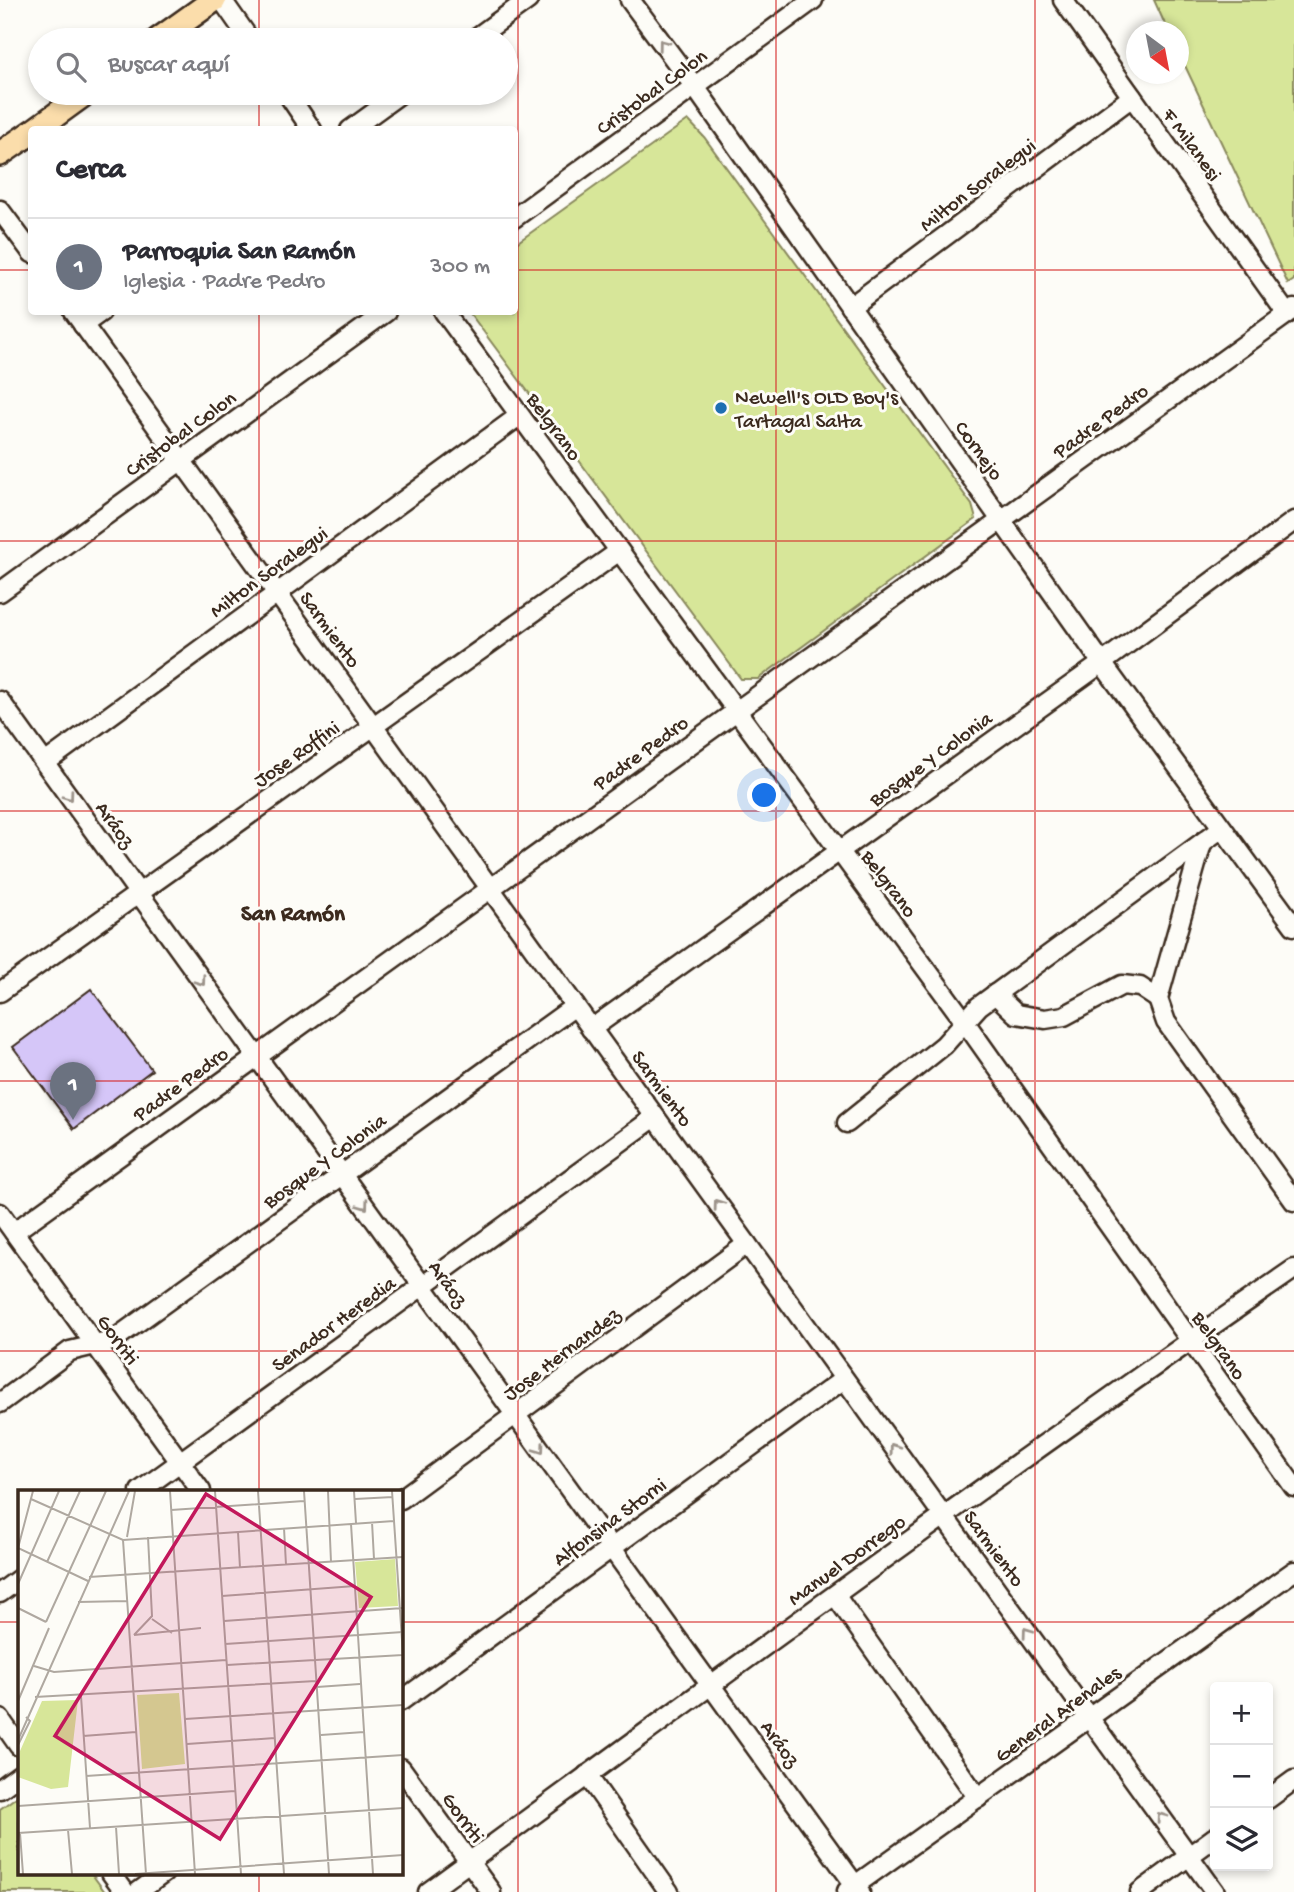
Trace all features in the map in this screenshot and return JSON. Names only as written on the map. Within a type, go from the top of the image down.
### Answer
[{"type":"main road","points":[[175,28],[214,0]]},
{"type":"main road","points":[[40,126],[69,105]]},
{"type":"main road","points":[[0,155],[28,135]]},
{"type":"street","points":[[222,0],[242,28]]},
{"type":"street","points":[[490,28],[528,0]]},
{"type":"street","name":"Cornejo","points":[[630,0],[695,87],[1102,663],[1294,926]]},
{"type":"street","name":"Cristobal Colon","points":[[518,215],[813,0]]},
{"type":"street","name":"F Milanesi","points":[[1063,0],[1290,312]]},
{"type":"street","name":"Milton Soralegui","points":[[850,307],[1132,97]]},
{"type":"street","points":[[295,105],[309,126]]},
{"type":"street","points":[[356,126],[384,105]]},
{"type":"street","points":[[0,210],[28,248]]},
{"type":"street","name":"Padre Pedro","points":[[14,1232],[1290,312]]},
{"type":"street","name":"Cristobal Colon","points":[[0,592],[382,315]]},
{"type":"street","name":"Belgrano","points":[[446,315],[965,1022],[1294,1487]]},
{"type":"street","name":"Sarmiento","points":[[78,318],[1215,1892]]},
{"type":"street","name":"Milton Soralegui","points":[[45,763],[519,416]]},
{"type":"street","name":"Bosque Y Colonia","points":[[591,1029],[1102,663],[1294,521]]},
{"type":"street","name":"Jose Roffini","points":[[0,992],[618,551]]},
{"type":"street","name":"Aráoz","points":[[0,701],[710,1684],[854,1890]]},
{"type":"street","points":[[847,1123],[944,1045],[979,1006],[1222,828]]},
{"type":"street","points":[[1202,842],[1158,999],[1166,1021],[1294,1201]]},
{"type":"street","points":[[995,994],[1016,1014],[1045,1019],[1063,1016],[1122,985],[1140,987],[1158,999]]},
{"type":"street","name":"Bosque Y Colonia","points":[[96,1346],[112,1341],[575,1006]]},
{"type":"street","name":"Senador Heredia","points":[[141,1490],[655,1117]]},
{"type":"street","name":"Gorriti","points":[[0,1213],[200,1490]]},
{"type":"street","name":"Jose Hernandez","points":[[402,1498],[747,1244]]},
{"type":"street","name":"Manuel Dorrego","points":[[428,1892],[710,1684],[1294,1269]]},
{"type":"street","points":[[0,1403],[70,1351],[96,1346]]},
{"type":"street","name":"Alfonsina Storni","points":[[402,1700],[844,1379]]},
{"type":"street","name":"General Arenales","points":[[854,1890],[1294,1571]]},
{"type":"street","points":[[0,1593],[18,1580]]},
{"type":"street","points":[[835,1595],[978,1798]]},
{"type":"street","points":[[0,1719],[18,1745]]},
{"type":"street","name":"Gorriti","points":[[402,1769],[491,1892]]},
{"type":"street","points":[[587,1775],[669,1892]]},
{"type":"street","points":[[0,1789],[18,1776]]},
{"type":"street","points":[[1273,1796],[1294,1780]]},
{"type":"street","points":[[1140,1892],[1210,1841]]},
{"type":"street","points":[[112,1874],[125,1892]]},
{"type":"street","points":[[138,1892],[163,1874]]},
{"type":"green space","points":[[1154,0],[1294,0],[1294,280],[1288,284],[1189,74],[1189,21],[1163,21]]},
{"type":"green space","name":"Newell's OLD Boy's Tartagal Salta","points":[[688,120],[704,137],[972,505],[976,519],[758,679],[741,679],[471,315],[518,315],[518,242]]},
{"type":"green space","points":[[18,1796],[18,1874],[92,1874],[105,1892],[0,1892],[0,1809]]},
{"type":"building","points":[[91,989],[152,1070],[74,1129],[13,1047]]},
{"type":"place","name":"Newell's OLD Boy's Tartagal Salta","points":[[721,408]]},
{"type":"place","name":"Parroquia San Ramón","points":[[73,1120]]},
{"type":"district","name":"San Ramón","points":[[293,912]]}]
